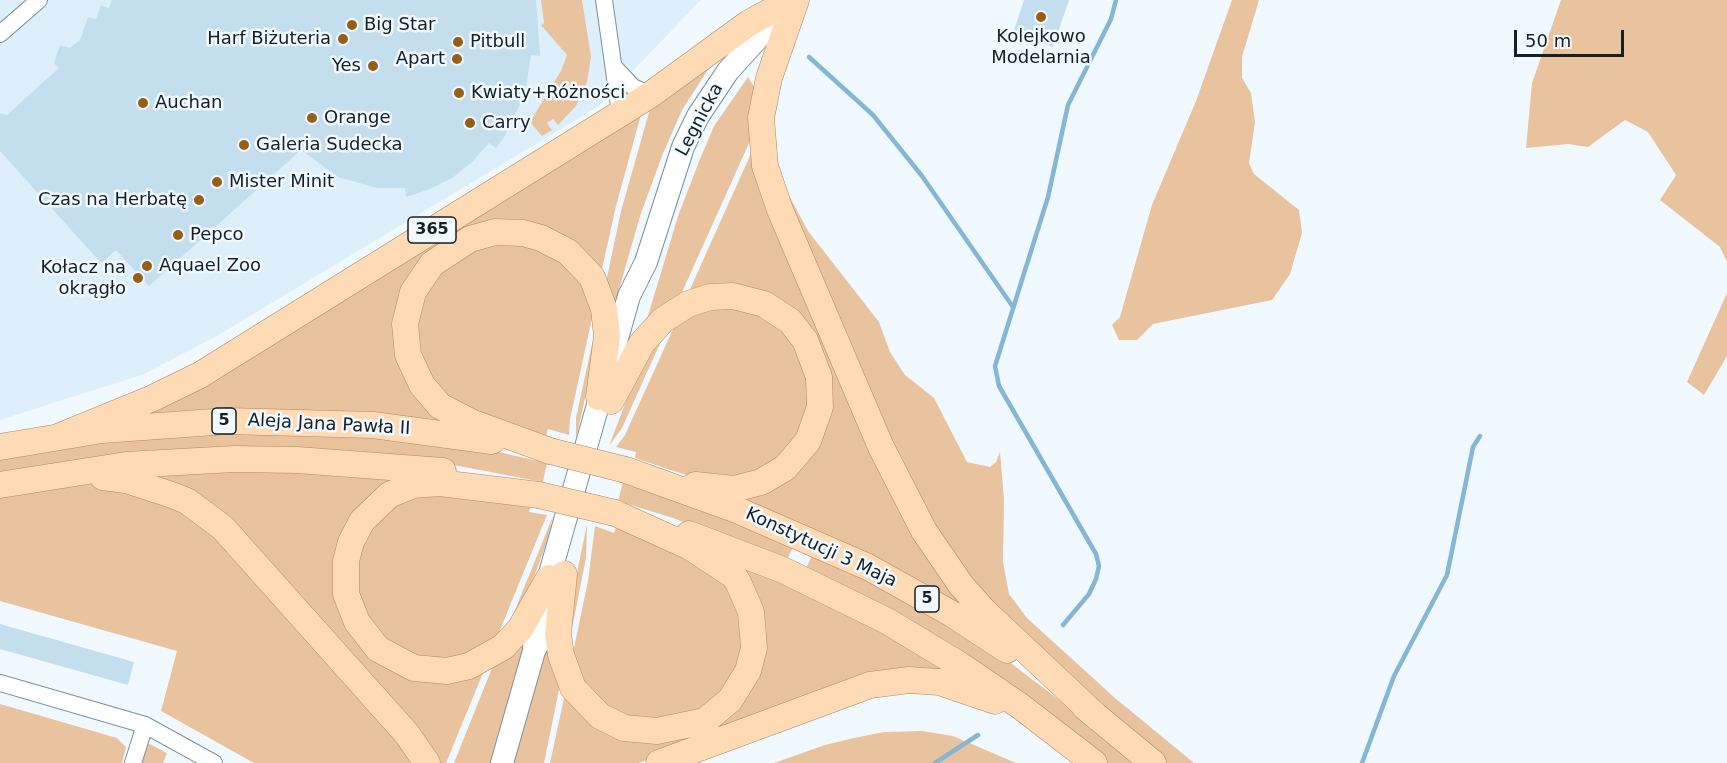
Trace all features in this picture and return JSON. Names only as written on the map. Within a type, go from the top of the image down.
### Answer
[{"type":"main road","name":"365","points":[[60,435],[153,398],[200,375],[650,95],[749,23],[793,0]]},
{"type":"main road","name":"Legnicka","points":[[502,763],[534,651],[535,626],[556,576],[605,399],[629,296],[645,262],[671,179],[699,116],[728,71],[793,0]]},
{"type":"main road","points":[[793,0],[769,78],[761,118],[765,166],[786,225],[881,447],[924,531],[962,585],[984,611],[1098,718]]},
{"type":"main road","points":[[550,451],[473,423],[440,406],[422,385],[408,355],[405,324],[413,292],[432,264],[470,239],[495,232],[514,232],[541,238],[568,252],[592,277],[604,309],[607,336],[605,399]]},
{"type":"main road","points":[[605,399],[642,343],[663,320],[688,304],[722,295],[754,300],[790,321],[805,340],[819,377],[820,407],[815,429],[794,461],[772,477],[751,486],[720,489],[626,470]]},
{"type":"main road","name":"Aleja Jana Pawła II","points":[[0,447],[60,435],[143,426],[228,421],[298,421],[414,429],[550,451]]},
{"type":"main road","name":"Konstytucji 3 Maja","points":[[550,451],[626,470],[737,510],[868,567],[952,614],[1027,663],[1153,763]]},
{"type":"main road","name":"Aleja Jana Pawła II","points":[[0,485],[126,465],[234,459],[297,460],[442,471],[539,495]]},
{"type":"main road","points":[[36,479],[104,477],[126,480],[172,495],[206,514],[236,542],[407,734],[427,763]]},
{"type":"main road","points":[[539,495],[440,483],[413,485],[389,495],[362,521],[351,542],[346,561],[346,594],[357,622],[378,649],[414,668],[447,671],[470,666],[503,647],[520,629],[556,576]]},
{"type":"main road","name":"Konstytucji 3 Maja","points":[[539,495],[615,513],[717,544],[783,570],[857,605],[960,665],[1086,757]]},
{"type":"main road","points":[[556,576],[561,655],[573,688],[600,716],[624,728],[657,731],[705,721],[730,700],[748,671],[754,648],[751,612],[738,582],[733,575],[690,547],[615,513]]},
{"type":"main road","points":[[659,763],[870,685],[909,680],[939,682],[983,695],[1086,757]]},
{"type":"street","points":[[0,34],[39,0]]},
{"type":"street","points":[[604,0],[616,69],[620,113]]},
{"type":"street","points":[[616,69],[633,87],[650,95]]},
{"type":"street","points":[[0,683],[145,725],[214,763]]},
{"type":"street","points":[[133,763],[145,725]]},
{"type":"shaded area","points":[[0,0],[701,0],[599,106],[215,337],[144,374],[0,420]]},
{"type":"shaded area","points":[[541,0],[582,0],[591,57],[587,82],[576,106],[558,125],[553,119],[547,123],[552,130],[542,136],[530,122],[561,71],[567,55],[541,25],[544,23]]},
{"type":"shaded area","points":[[1232,0],[1259,0],[1242,57],[1242,78],[1251,93],[1255,122],[1249,163],[1254,174],[1299,210],[1302,233],[1290,274],[1272,300],[1153,324],[1137,340],[1119,340],[1112,325],[1120,317],[1152,205],[1196,101]]},
{"type":"shaded area","points":[[1561,0],[1727,0],[1727,262],[1720,247],[1660,200],[1676,175],[1648,132],[1625,120],[1588,147],[1568,144],[1526,148],[1532,83]]},
{"type":"shaded area","points":[[789,43],[791,53],[774,95],[771,116],[778,168],[785,188],[808,231],[879,322],[890,352],[905,375],[934,398],[967,462],[990,467],[996,462],[1000,452],[1004,499],[1003,562],[1009,594],[1027,618],[1115,698],[1194,763],[1164,763],[1015,633],[967,581],[917,507],[888,445],[774,175],[768,118],[775,80]]},
{"type":"shaded area","points":[[711,65],[682,110],[662,156],[640,216],[614,307],[605,287],[621,211],[652,102]]},
{"type":"shaded area","points":[[748,77],[756,90],[754,132],[679,299],[647,319],[678,216],[700,159],[714,126]]},
{"type":"shaded area","points":[[642,111],[616,206],[600,278],[484,227],[399,314],[453,423],[142,416]]},
{"type":"shaded area","points":[[753,149],[760,178],[978,616],[741,501],[814,444],[804,326],[687,296]]},
{"type":"shaded area","points":[[496,240],[556,252],[596,300],[570,419],[569,435],[548,429],[546,436],[474,418],[427,380],[412,325],[437,269]]},
{"type":"shaded area","points":[[1727,293],[1727,356],[1704,395],[1687,382]]},
{"type":"shaded area","points":[[733,302],[786,327],[812,378],[802,437],[759,476],[698,479],[635,458],[636,452],[616,447],[625,435],[679,316]]},
{"type":"shaded area","points":[[599,312],[596,348],[576,439],[576,418]]},
{"type":"shaded area","points":[[667,328],[622,428],[609,446],[636,375]]},
{"type":"shaded area","points":[[185,431],[373,434],[494,451],[547,463],[543,482],[443,463],[0,476],[0,455]]},
{"type":"shaded area","points":[[208,469],[401,476],[344,540],[373,653],[485,668],[446,763],[435,763],[158,478],[167,474]]},
{"type":"shaded area","points":[[623,482],[795,543],[786,562],[673,518],[618,501]]},
{"type":"shaded area","points":[[109,483],[203,520],[419,763],[254,763],[161,711],[177,651],[0,601],[0,494]]},
{"type":"shaded area","points":[[411,492],[531,505],[529,512],[547,515],[493,647],[447,664],[390,649],[353,593],[365,530]]},
{"type":"shaded area","points":[[553,516],[548,539],[520,614],[505,635]]},
{"type":"shaded area","points":[[587,524],[586,558],[569,643],[566,626]]},
{"type":"shaded area","points":[[595,526],[614,533],[616,527],[664,542],[737,593],[747,648],[723,697],[679,721],[614,716],[570,667],[588,581]]},
{"type":"shaded area","points":[[814,551],[1007,660],[1141,763],[1106,763],[805,571]]},
{"type":"shaded area","points":[[736,565],[816,595],[955,672],[847,685],[639,763],[550,763],[566,689],[635,737],[744,693]]},
{"type":"shaded area","points":[[528,634],[492,763],[454,763],[494,663]]},
{"type":"shaded area","points":[[545,645],[561,680],[544,763],[511,763]]},
{"type":"shaded area","points":[[0,704],[117,738],[126,747],[122,763],[0,763]]},
{"type":"shaded area","points":[[922,731],[953,736],[1016,763],[774,763],[825,745],[854,738],[884,732]]},
{"type":"shaded area","points":[[146,742],[167,753],[163,763],[135,763]]},
{"type":"building","name":"Galeria Sudecka","points":[[112,0],[536,0],[540,56],[531,55],[525,94],[503,139],[496,148],[489,143],[472,162],[452,178],[406,197],[405,188],[377,188],[338,177],[301,150],[149,286],[116,250],[101,263],[0,151],[0,113],[7,115],[59,68],[54,63],[60,45],[70,48],[80,40],[88,17],[96,19],[101,5],[109,8]]},
{"type":"building","name":"Kolejkowo Modelarnia","points":[[1024,0],[1069,0],[1053,47],[1013,33]]},
{"type":"building","points":[[0,624],[134,662],[128,685],[0,649]]},
{"type":"waterway","points":[[1063,625],[1089,594],[1096,579],[1099,566],[1096,554],[999,386],[995,366],[1048,197],[1068,105],[1111,19],[1116,0]]},
{"type":"waterway","points":[[809,57],[873,115],[922,176],[1013,307]]},
{"type":"waterway","points":[[1362,763],[1394,676],[1447,575],[1473,447],[1480,436]]},
{"type":"waterway","points":[[935,763],[978,735]]},
{"type":"place","name":"Kolejkowo Modelarnia","points":[[1041,17]]},
{"type":"place","name":"Big Star","points":[[352,25]]},
{"type":"place","name":"Harf Biżuteria","points":[[343,39]]},
{"type":"place","name":"Pitbull","points":[[458,42]]},
{"type":"place","name":"Apart","points":[[457,59]]},
{"type":"place","name":"Yes","points":[[373,66]]},
{"type":"place","name":"Kwiaty+Różności","points":[[459,93]]},
{"type":"place","name":"Auchan","points":[[143,103]]},
{"type":"place","name":"Orange","points":[[312,118]]},
{"type":"place","name":"Carry","points":[[470,123]]},
{"type":"place","name":"Galeria Sudecka","points":[[244,145]]},
{"type":"place","name":"Mister Minit","points":[[217,182]]},
{"type":"place","name":"Czas na Herbatę","points":[[199,200]]},
{"type":"place","name":"Pepco","points":[[178,235]]},
{"type":"place","name":"Aquael Zoo","points":[[147,266]]},
{"type":"place","name":"Kołacz na okrągło","points":[[138,278]]}]
